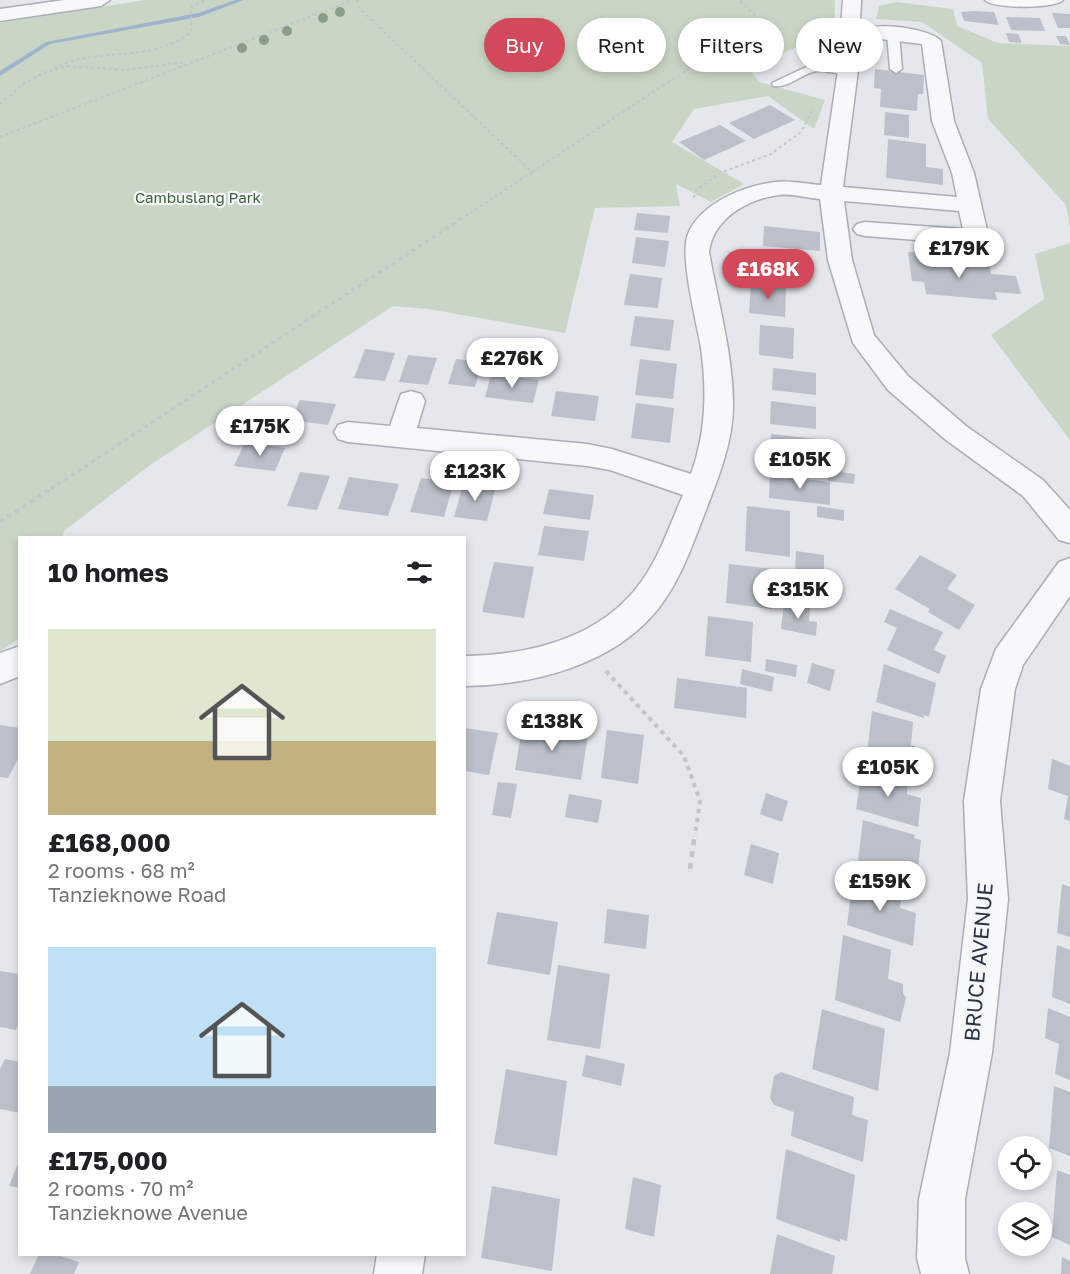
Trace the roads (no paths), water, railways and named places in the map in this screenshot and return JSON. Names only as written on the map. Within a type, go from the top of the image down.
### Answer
[{"type":"street","points":[[0,15],[101,0]]},
{"type":"street","points":[[851,18],[852,0]]},
{"type":"street","points":[[994,0],[1054,0]]},
{"type":"street","points":[[865,229],[969,237],[975,230],[963,173],[942,121],[931,41],[922,36],[883,33]]},
{"type":"street","points":[[848,72],[831,193],[840,260],[849,301],[862,337],[898,383],[925,408],[1033,488],[1070,531]]},
{"type":"street","points":[[466,671],[497,672],[540,663],[585,648],[646,600],[681,536],[715,448],[719,405],[698,252],[699,235],[717,213],[734,202],[758,192],[777,188],[969,205]]},
{"type":"street","points":[[401,435],[411,401]]},
{"type":"street","points":[[348,432],[401,435],[587,455],[612,460],[700,489]]},
{"type":"street","points":[[1033,488],[1070,501]]},
{"type":"street","name":"BRUCE AVENUE","points":[[945,1274],[941,1258],[942,1199],[970,1053],[988,898],[982,801],[998,689],[1008,659],[1053,620],[1070,571]]},
{"type":"street","points":[[0,669],[18,661]]},
{"type":"street","points":[[398,1274],[402,1256]]},
{"type":"lane","points":[[883,33],[896,69]]},
{"type":"lane","points":[[778,83],[803,72]]},
{"type":"waterway","points":[[0,74],[48,43],[199,15],[241,0]]},
{"type":"park label","name":"Cambuslang Park","points":[[198,197]]}]
